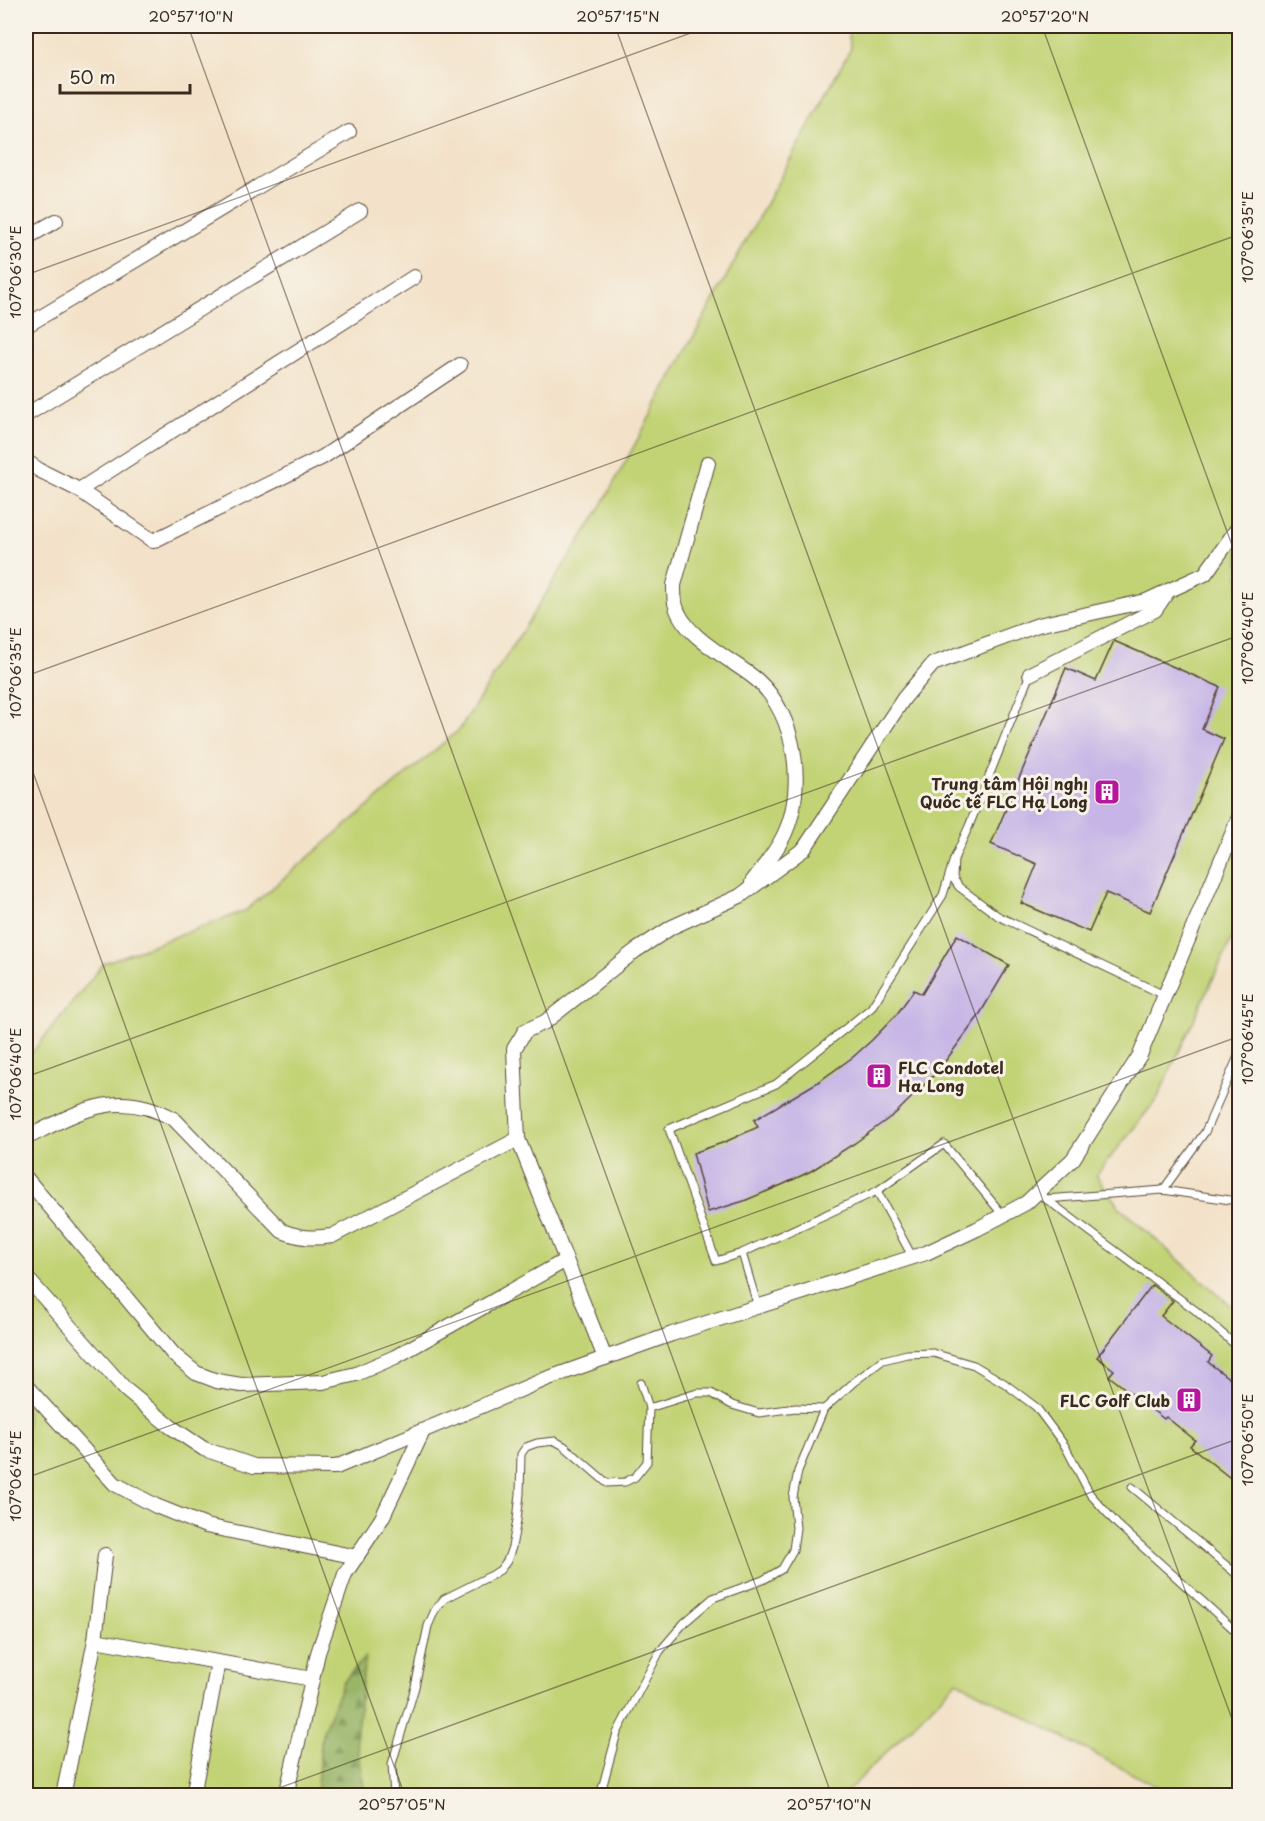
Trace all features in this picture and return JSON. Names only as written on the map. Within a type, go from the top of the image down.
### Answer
[{"type":"street","points":[[26,326],[349,132]]},
{"type":"street","points":[[26,415],[360,212]]},
{"type":"street","points":[[26,238],[56,221]]},
{"type":"street","points":[[79,489],[414,277]]},
{"type":"street","points":[[26,461],[39,470],[79,489],[153,541],[323,456],[460,365]]},
{"type":"street","points":[[708,463],[674,585],[675,604],[682,620],[694,633],[758,681],[777,705],[790,735],[796,771],[795,805],[785,833],[772,857],[740,896]]},
{"type":"street","points":[[604,1358],[519,1139],[514,1049],[525,1031],[545,1022],[635,951],[672,927],[740,896],[804,849],[904,699],[933,664],[1038,625],[1146,601],[1205,574],[1239,525]]},
{"type":"street","points":[[1030,674],[1155,610],[1168,591]]},
{"type":"street","points":[[26,1277],[126,1390],[171,1427],[204,1449],[254,1466],[336,1467],[546,1379],[672,1334],[926,1253],[1042,1196],[1073,1159],[1140,1055],[1239,815]]},
{"type":"street","points":[[26,1138],[87,1109],[112,1104],[137,1105],[156,1109],[174,1119],[282,1231],[298,1238],[315,1239],[332,1236],[519,1139]]},
{"type":"street","points":[[26,1178],[174,1355],[196,1373],[218,1381],[241,1385],[323,1382],[356,1374],[395,1357],[566,1260]]},
{"type":"street","points":[[26,1386],[115,1484],[156,1506],[206,1526],[357,1557]]},
{"type":"street","points":[[286,1796],[318,1653],[345,1575],[382,1518],[423,1431]]},
{"type":"street","points":[[63,1796],[94,1640],[105,1555]]},
{"type":"street","points":[[94,1640],[312,1679]]},
{"type":"street","points":[[193,1796],[218,1662]]},
{"type":"lane","points":[[1003,1215],[944,1144],[877,1191],[742,1254],[716,1261],[669,1129],[776,1084],[871,1008],[943,895],[954,859],[1030,674]]},
{"type":"lane","points":[[954,859],[953,878],[959,887],[998,916],[1164,995]]},
{"type":"lane","points":[[1163,1190],[1205,1132],[1239,1052]]},
{"type":"lane","points":[[1042,1196],[1163,1190],[1239,1200]]},
{"type":"lane","points":[[877,1191],[913,1257]]},
{"type":"lane","points":[[1042,1196],[1195,1310],[1239,1349]]},
{"type":"lane","points":[[742,1254],[758,1307]]},
{"type":"lane","points":[[600,1796],[617,1733],[660,1651],[684,1623],[713,1598],[763,1580],[782,1569],[793,1550],[796,1528],[793,1497],[798,1471],[824,1409],[883,1360],[907,1353],[933,1353],[974,1365],[1004,1383],[1036,1407],[1065,1446],[1090,1494],[1110,1517],[1239,1635]]},
{"type":"lane","points":[[394,1796],[392,1764],[415,1688],[428,1626],[435,1610],[444,1599],[492,1575],[500,1570],[507,1561],[517,1520],[521,1454],[526,1447],[555,1441],[607,1483],[625,1482],[635,1477],[647,1462],[649,1408],[641,1383]]},
{"type":"lane","points":[[649,1408],[697,1393],[711,1393],[732,1404],[759,1413],[796,1408],[824,1409]]},
{"type":"lane","points":[[1132,1487],[1239,1577]]},
{"type":"green space","points":[[847,26],[1239,26],[1239,923],[1157,1099],[1096,1175],[1120,1208],[1239,1313],[1239,1795],[1172,1795],[957,1681],[844,1795],[26,1796],[26,1060],[104,963],[245,911],[460,729],[598,512],[851,48]]},
{"type":"green space","points":[[365,1657],[356,1739],[365,1795],[316,1795],[322,1734],[343,1682]]},
{"type":"building","name":"Trung tâm Hội nghị Quốc tế FLC Hạ Long","points":[[1114,641],[1220,687],[1202,729],[1224,739],[1150,912],[1106,893],[1089,932],[1021,903],[1037,864],[991,844],[1066,668],[1096,681]]},
{"type":"building","name":"FLC Condotel Ha Long","points":[[957,935],[1009,965],[978,1017],[938,1071],[896,1113],[811,1171],[744,1201],[708,1212],[693,1153],[758,1127],[754,1120],[818,1082],[853,1057],[897,1014],[914,990],[922,994]]},
{"type":"building","name":"FLC Golf Club","points":[[1152,1285],[1173,1301],[1161,1316],[1212,1356],[1208,1362],[1239,1386],[1239,1485],[1190,1446],[1195,1440],[1109,1376],[1114,1370],[1097,1357]]},
{"type":"place","name":"Trung tâm Hội nghị Quốc tế FLC Hạ Long","points":[[1107,792]]},
{"type":"place","name":"FLC Condotel Ha Long","points":[[879,1076]]},
{"type":"place","name":"FLC Golf Club","points":[[1189,1400]]}]
